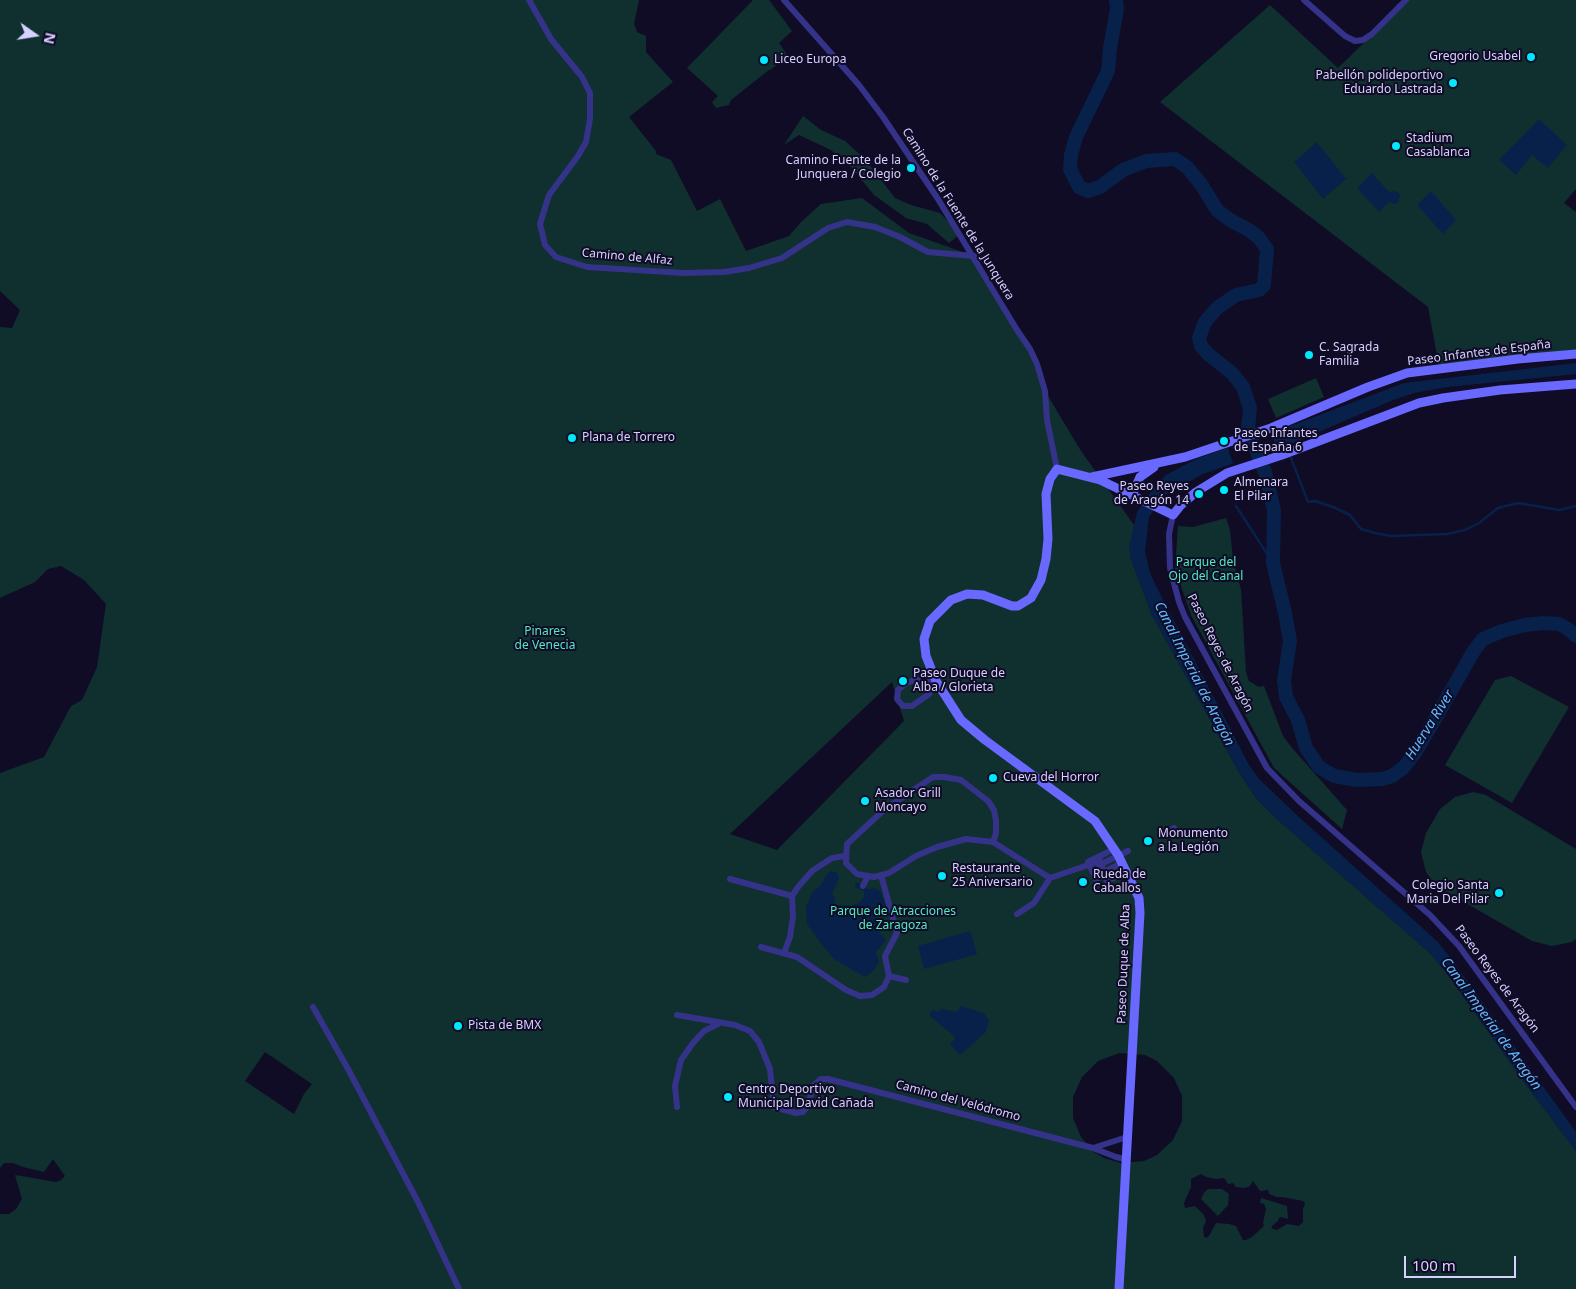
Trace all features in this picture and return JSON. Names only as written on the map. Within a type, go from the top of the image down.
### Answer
[{"type":"street","name":"Camino de Alfaz","points":[[529,0],[551,38],[582,77],[590,93],[590,118],[586,142],[549,196],[540,224],[545,245],[556,257],[587,267],[684,273],[724,272],[749,268],[782,258],[828,228],[847,222],[875,227],[900,237],[928,252],[974,256]]},
{"type":"street","name":"Camino de la Fuente de la Junquera","points":[[784,0],[878,109],[938,199],[1030,349],[1037,364],[1045,391],[1047,420],[1057,469]]},
{"type":"street","points":[[1304,0],[1345,36],[1355,41],[1363,40],[1372,34],[1406,0]]},
{"type":"street","name":"Paseo Infantes de España","points":[[1092,477],[1186,457],[1271,428],[1375,384],[1407,373],[1518,359],[1576,354]]},
{"type":"street","points":[[1173,515],[1181,504],[1199,489],[1220,476],[1278,457],[1420,403],[1500,390],[1576,384]]},
{"type":"street","name":"Paseo Infantes de España","points":[[1136,497],[1140,477],[1149,469],[1161,463]]},
{"type":"street","name":"Paseo Infantes de España","points":[[1057,469],[1092,477],[1173,515]]},
{"type":"street","name":"Paseo Duque de Alba","points":[[1057,469],[1050,479],[1046,494],[1048,550],[1044,570],[1031,598],[1018,606],[1005,604],[983,595],[960,596],[943,606],[930,621],[924,639],[926,656],[936,681],[961,720],[985,740],[1095,821],[1118,856],[1139,898],[1140,913],[1119,1289]]},
{"type":"street","name":"Paseo Reyes de Aragón","points":[[1173,515],[1168,534],[1169,558],[1179,602],[1185,617],[1267,768],[1300,801],[1430,916],[1459,946],[1576,1107]]},
{"type":"street","points":[[909,681],[936,681],[929,694],[910,707],[900,703],[896,696],[898,690],[909,681]]},
{"type":"street","points":[[929,694],[944,695]]},
{"type":"street","points":[[993,842],[996,833],[996,821],[994,810],[988,801],[961,780],[932,777],[885,809],[847,844],[845,856],[846,863],[857,874],[868,876],[881,875],[889,873],[916,856],[937,847],[966,839],[993,842],[1050,878],[1102,868],[1128,851]]},
{"type":"street","points":[[1167,832],[1174,828]]},
{"type":"street","points":[[784,953],[790,937],[793,916],[792,896],[812,871],[832,858],[845,856]]},
{"type":"street","points":[[1092,871],[1102,868],[1118,856]]},
{"type":"street","points":[[1102,868],[1107,881],[1127,872]]},
{"type":"street","points":[[761,947],[797,957],[835,984],[860,996],[872,995],[884,987],[889,976],[885,956],[897,933],[881,875]]},
{"type":"street","points":[[863,886],[868,876]]},
{"type":"street","points":[[1017,914],[1034,903],[1050,878]]},
{"type":"street","points":[[730,879],[792,896]]},
{"type":"street","points":[[889,976],[906,980]]},
{"type":"street","points":[[313,1007],[418,1202],[459,1289]]},
{"type":"street","points":[[677,1015],[718,1024]]},
{"type":"street","points":[[677,1107],[675,1086],[681,1060],[692,1042],[718,1024]]},
{"type":"street","name":"Camino del Velódromo","points":[[718,1024],[735,1025],[750,1030],[759,1042],[770,1069],[774,1107],[792,1112],[803,1112],[813,1086],[819,1080],[828,1079],[1093,1148],[1125,1159]]},
{"type":"street","points":[[1093,1148],[1127,1137]]},
{"type":"green space","name":"Pinares de Venecia","points":[[0,0],[639,0],[634,24],[637,32],[646,36],[646,52],[673,82],[629,117],[656,151],[656,154],[671,160],[697,211],[720,199],[746,251],[789,236],[821,204],[862,198],[909,233],[974,256],[1030,349],[1045,391],[1081,451],[1134,525],[1130,556],[1152,615],[1239,772],[1256,798],[1277,819],[1431,954],[1576,1151],[1576,1289],[0,1289],[0,1214],[9,1214],[16,1209],[22,1199],[15,1175],[56,1182],[65,1176],[53,1159],[44,1172],[13,1163],[4,1163],[0,1168],[0,773],[44,757],[71,706],[82,700],[97,667],[106,604],[84,580],[61,566],[48,569],[35,582],[0,598],[0,327],[12,328],[20,310],[0,291]],"holes":[[[892,682],[904,721],[777,850],[730,834]],[[265,1052],[312,1084],[304,1094],[294,1114],[245,1081]],[[1119,1053],[1145,1055],[1157,1061],[1174,1078],[1182,1096],[1182,1121],[1173,1140],[1157,1155],[1144,1161],[1121,1163],[1104,1158],[1094,1152],[1081,1137],[1073,1118],[1073,1097],[1082,1077],[1098,1061]],[[1201,1174],[1216,1179],[1224,1178],[1228,1184],[1233,1183],[1236,1187],[1243,1188],[1249,1187],[1253,1181],[1260,1191],[1268,1190],[1269,1194],[1277,1197],[1303,1201],[1305,1204],[1303,1222],[1299,1226],[1287,1224],[1277,1230],[1273,1229],[1271,1227],[1279,1218],[1288,1219],[1287,1206],[1261,1198],[1260,1203],[1264,1204],[1266,1209],[1264,1226],[1252,1237],[1243,1240],[1236,1226],[1216,1223],[1209,1236],[1207,1238],[1204,1237],[1203,1228],[1206,1221],[1204,1215],[1195,1206],[1185,1208],[1184,1203],[1191,1187],[1191,1179]]]},
{"type":"green space","points":[[753,0],[769,0],[792,31],[779,43],[788,56],[731,100],[729,105],[716,108],[712,102],[718,96],[687,68]]},
{"type":"green space","name":"Stadium Casablanca","points":[[1408,0],[1576,0],[1576,189],[1564,203],[1576,212],[1576,354],[1439,366],[1428,307],[1160,102],[1270,5],[1338,68]]},
{"type":"green space","points":[[803,116],[821,130],[845,141],[865,159],[895,198],[911,205],[940,213],[960,234],[949,243],[927,224],[906,218],[874,195],[852,168],[831,150],[799,135],[784,145]]},
{"type":"green space","points":[[1316,378],[1324,397],[1276,418],[1268,399]]},
{"type":"green space","name":"Parque del Ojo del Canal","points":[[1226,518],[1230,530],[1233,559],[1241,590],[1246,672],[1249,681],[1259,687],[1264,686],[1283,736],[1347,810],[1342,829],[1274,768],[1191,615],[1175,569],[1178,526],[1193,527]]},
{"type":"green space","points":[[1511,676],[1569,707],[1512,803],[1445,765],[1495,680]]},
{"type":"green space","points":[[1473,792],[1486,795],[1576,849],[1576,939],[1572,942],[1552,946],[1532,941],[1436,886],[1426,872],[1421,852],[1426,833],[1440,809],[1455,797]]},
{"type":"green space","points":[[1208,1189],[1222,1189],[1229,1194],[1228,1205],[1218,1216],[1201,1199]]},
{"type":"water","points":[[1539,119],[1567,145],[1548,168],[1532,155],[1516,175],[1499,160]]},
{"type":"water","points":[[1317,142],[1346,179],[1323,199],[1294,162]]},
{"type":"water","points":[[1372,173],[1389,192],[1394,191],[1399,193],[1400,196],[1397,203],[1389,202],[1379,212],[1357,188]]},
{"type":"water","points":[[1431,191],[1456,220],[1443,234],[1417,205]]},
{"type":"water","name":"Canal Imperial de Aragón","points":[[1576,363],[1576,374],[1448,387],[1414,393],[1393,400],[1298,441],[1203,474],[1165,495],[1149,517],[1145,552],[1150,573],[1160,594],[1249,765],[1259,779],[1438,942],[1576,1132],[1576,1151],[1431,954],[1277,819],[1256,798],[1239,772],[1152,615],[1130,556],[1129,547],[1137,512],[1153,489],[1166,475],[1196,459],[1404,383]]},
{"type":"water","points":[[831,871],[837,873],[839,878],[832,894],[835,898],[834,903],[838,905],[851,906],[859,903],[864,897],[864,891],[855,887],[856,882],[869,889],[875,888],[881,892],[886,908],[874,914],[880,933],[886,940],[876,952],[879,962],[873,971],[865,977],[834,959],[807,924],[806,907],[813,891],[820,886],[826,875]]},
{"type":"water","points":[[970,931],[977,954],[924,969],[918,946]]},
{"type":"water","points":[[960,1006],[984,1013],[989,1020],[986,1032],[960,1055],[950,1044],[955,1038],[954,1036],[929,1015],[932,1010],[939,1012],[941,1009],[957,1012]]},
{"type":"pier","points":[[1272,430],[1276,451],[1234,466],[1227,446]]},
{"type":"waterway","name":"Huerva River","points":[[1116,0],[1117,9],[1108,71],[1076,137],[1071,155],[1070,169],[1079,187],[1088,191],[1100,187],[1123,170],[1146,161],[1175,159],[1187,167],[1201,184],[1217,210],[1230,220],[1249,230],[1259,238],[1267,249],[1264,285],[1259,290],[1236,295],[1217,308],[1205,322],[1199,338],[1201,346],[1208,354],[1232,373],[1243,387],[1250,408],[1248,429],[1252,439]]},
{"type":"waterway","name":"Huerva River","points":[[1256,450],[1265,472],[1274,510],[1273,563],[1290,641],[1284,680],[1286,697],[1298,720],[1306,748],[1319,767],[1334,776],[1357,780],[1382,779],[1392,776],[1403,768],[1415,753],[1473,652],[1483,639],[1502,631],[1543,623],[1559,624],[1576,636]]},
{"type":"waterway","points":[[1291,458],[1308,502],[1315,501],[1350,515],[1361,529],[1391,536],[1447,534],[1465,530],[1479,523],[1498,508],[1518,503],[1559,510],[1576,506]]},
{"type":"waterway","points":[[1236,506],[1273,563]]},
{"type":"place","name":"Gregorio Usabel","points":[[1531,57]]},
{"type":"place","name":"Liceo Europa","points":[[764,60]]},
{"type":"place","name":"Pabellón polideportivo Eduardo Lastrada","points":[[1453,83]]},
{"type":"place","name":"Stadium Casablanca","points":[[1396,146]]},
{"type":"place","name":"Camino Fuente de la Junquera / Colegio","points":[[911,168]]},
{"type":"place","name":"C. Sagrada Familia","points":[[1309,355]]},
{"type":"place","name":"Plana de Torrero","points":[[572,438]]},
{"type":"place","name":"Paseo Infantes de España 6","points":[[1224,441]]},
{"type":"place","name":"Almenara El Pilar","points":[[1224,490]]},
{"type":"place","name":"Paseo Reyes de Aragón 14","points":[[1199,494]]},
{"type":"place","name":"Paseo Duque de Alba / Glorieta","points":[[903,681]]},
{"type":"place","name":"Cueva del Horror","points":[[993,778]]},
{"type":"place","name":"Asador Grill Moncayo","points":[[865,801]]},
{"type":"place","name":"Monumento a la Legión","points":[[1148,841]]},
{"type":"place","name":"Restaurante 25 Aniversario","points":[[942,876]]},
{"type":"place","name":"Rueda de Caballos","points":[[1083,882]]},
{"type":"place","name":"Colegio Santa Maria Del Pilar","points":[[1499,893]]},
{"type":"place","name":"Pista de BMX","points":[[458,1026]]},
{"type":"place","name":"Centro Deportivo Municipal David Cañada","points":[[728,1097]]},
{"type":"park label","name":"Parque de Atracciones de Zaragoza","points":[[893,919]]}]
